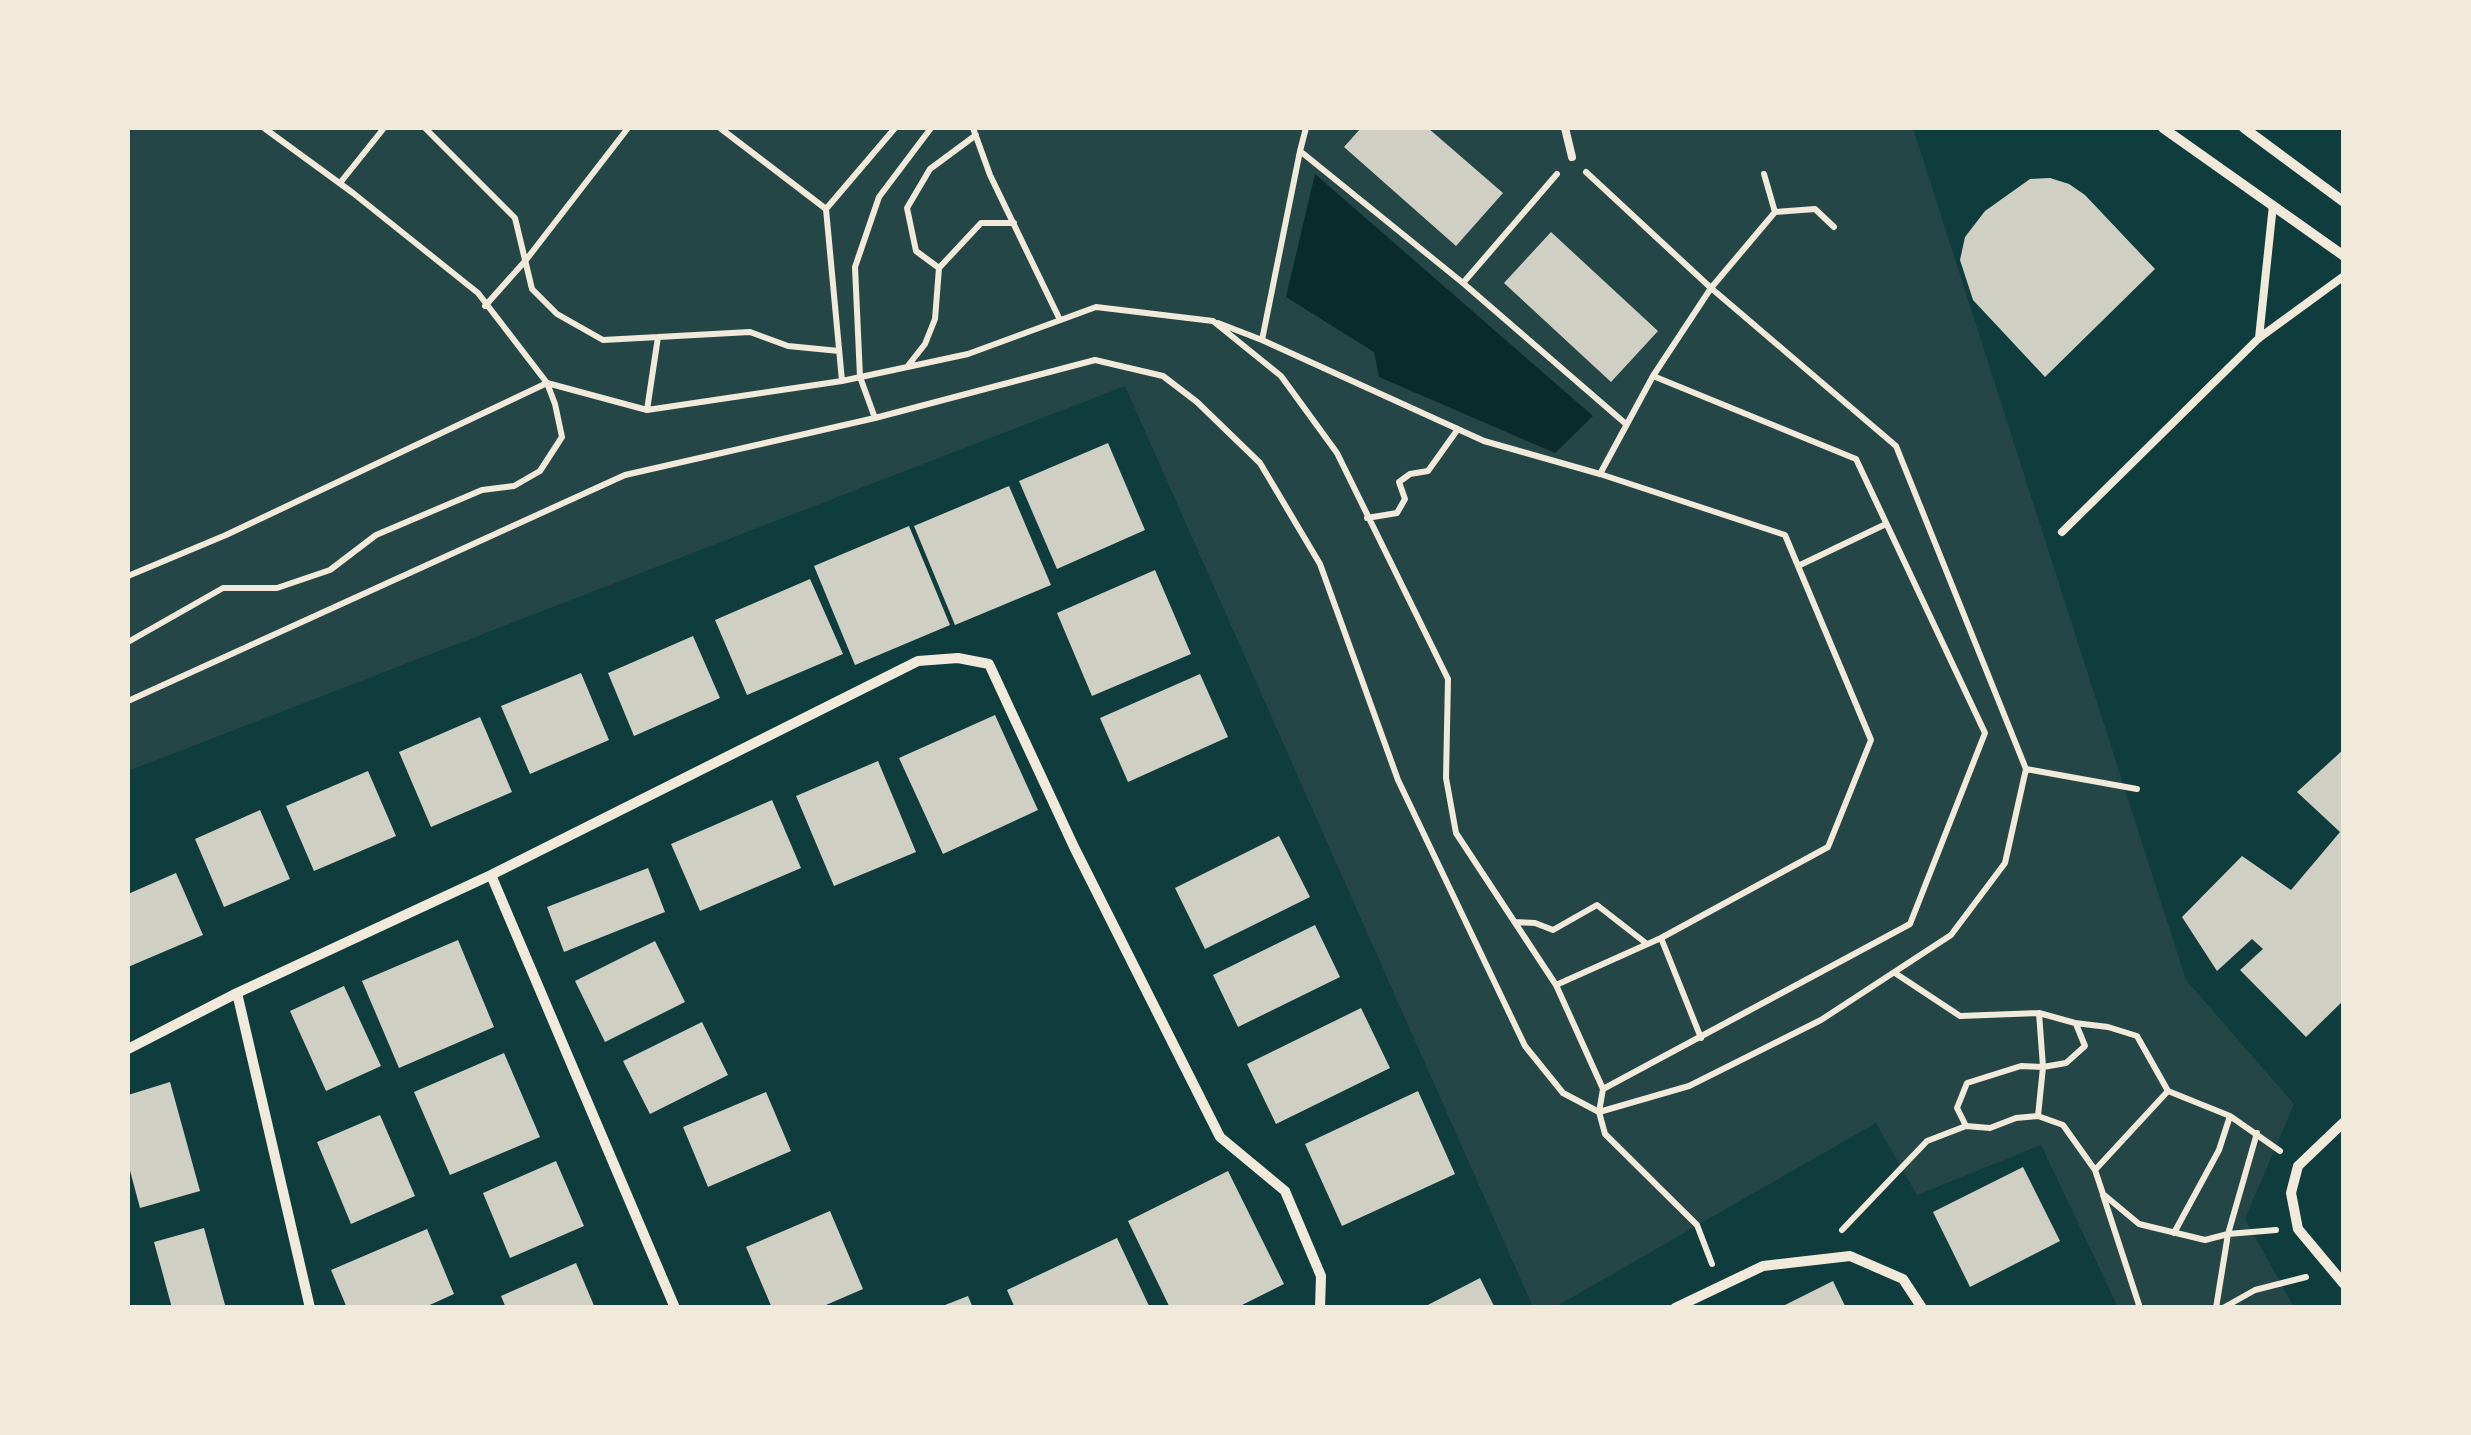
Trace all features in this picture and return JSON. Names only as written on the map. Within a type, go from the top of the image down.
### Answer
[{"type":"street","points":[[2163,128],[2344,256]]},
{"type":"street","points":[[2244,128],[2344,202]]},
{"type":"street","points":[[128,1049],[918,662],[958,658],[989,664],[1074,848],[1220,1137],[1286,1192],[1321,1276],[1320,1308]]},
{"type":"street","points":[[491,874],[675,1308]]},
{"type":"street","points":[[237,993],[310,1308]]},
{"type":"street","points":[[2344,1122],[2298,1166],[2290,1193],[2298,1229],[2344,1284]]},
{"type":"street","points":[[1675,1308],[1763,1266],[1850,1256],[1902,1279],[1922,1308]]},
{"type":"lane","points":[[1565,128],[1572,157]]},
{"type":"lane","points":[[2258,338],[2272,206]]},
{"type":"lane","points":[[2062,532],[2258,338],[2344,276]]},
{"type":"path","points":[[128,642],[223,588],[277,588],[330,570],[376,535],[482,490],[514,486],[540,470],[562,437],[547,383],[478,294],[340,183],[264,128]]},
{"type":"path","points":[[340,183],[384,128]]},
{"type":"path","points":[[425,128],[515,218],[532,289],[558,314],[604,340],[750,332],[788,346],[839,352]]},
{"type":"path","points":[[485,306],[526,260],[628,128]]},
{"type":"path","points":[[720,128],[826,209]]},
{"type":"path","points":[[842,380],[826,209],[895,128]]},
{"type":"path","points":[[875,418],[860,377],[855,268],[878,197],[931,128]]},
{"type":"path","points":[[1262,340],[1306,128]]},
{"type":"path","points":[[938,268],[916,251],[907,208],[930,169],[975,132],[990,175],[1060,320]]},
{"type":"path","points":[[1300,150],[1463,282],[1626,424]]},
{"type":"path","points":[[128,701],[625,476],[875,418],[1094,360],[1163,376],[1260,464],[1320,564],[1398,780],[1525,1046],[1563,1093],[1599,1112],[1689,1086],[1821,1020],[1951,935],[2005,864],[2026,769],[1896,446],[1712,288],[1572,157],[1463,282]]},
{"type":"path","points":[[1764,174],[1775,212]]},
{"type":"path","points":[[1600,474],[1653,376],[1712,288],[1775,212],[1815,209],[1834,227]]},
{"type":"path","points":[[907,367],[925,344],[936,319],[938,268],[981,223],[1014,224]]},
{"type":"path","points":[[128,576],[226,535],[547,383],[646,410],[860,377],[968,354],[1096,307],[1213,321],[1484,441],[1600,474],[1785,535],[1871,740],[1828,847],[1661,938],[1556,985]]},
{"type":"path","points":[[1213,321],[1281,376],[1337,453],[1448,679],[1446,778],[1456,834],[1556,985],[1603,1089],[1599,1112],[1605,1134],[1697,1225],[1721,1286]]},
{"type":"path","points":[[646,410],[658,337]]},
{"type":"path","points":[[1603,1089],[1910,924],[1985,733],[1856,460],[1653,376]]},
{"type":"path","points":[[1367,518],[1397,513],[1404,499],[1399,482],[1410,474],[1428,471],[1458,429]]},
{"type":"path","points":[[1800,565],[1886,524]]},
{"type":"path","points":[[2026,769],[2137,789]]},
{"type":"path","points":[[1514,922],[1535,923],[1552,930],[1597,905],[1647,944]]},
{"type":"path","points":[[1661,938],[1701,1038]]},
{"type":"path","points":[[1895,972],[1960,1016],[2039,1013],[2137,1036],[2168,1091],[2230,1116],[2298,1166]]},
{"type":"path","points":[[2038,1116],[2043,1067],[2039,1013]]},
{"type":"path","points":[[1966,1126],[1957,1108],[1967,1084],[2021,1066],[2066,1063],[2085,1046],[2075,1023]]},
{"type":"path","points":[[2095,1170],[2168,1091]]},
{"type":"path","points":[[1814,1260],[1927,1142],[1966,1126],[1990,1128],[2016,1118],[2038,1116],[2063,1125],[2095,1170],[2140,1308]]},
{"type":"path","points":[[2174,1233],[2219,1150],[2230,1116]]},
{"type":"path","points":[[2220,1308],[2228,1234],[2257,1133]]},
{"type":"path","points":[[2103,1194],[2139,1224],[2205,1240],[2228,1234],[2298,1229]]},
{"type":"path","points":[[2220,1308],[2256,1290],[2332,1270]]},
{"type":"shaded area","points":[[128,128],[1913,128],[2186,980],[2294,1104],[2245,1219],[2294,1307],[2118,1307],[2041,1145],[1917,1195],[1876,1123],[1555,1307],[1533,1307],[1125,386],[128,771]]},
{"type":"shaded area","points":[[1315,174],[1593,416],[1555,453],[1379,377],[1374,352],[1286,297]]},
{"type":"building","points":[[1361,128],[1428,128],[1503,193],[1456,246],[1344,147]]},
{"type":"building","points":[[2050,178],[2085,195],[2155,269],[2045,377],[1973,300],[1960,260],[1965,237],[1985,211],[2030,179]]},
{"type":"building","points":[[1551,232],[1658,331],[1611,382],[1504,283]]},
{"type":"building","points":[[1108,443],[1145,530],[1057,569],[1019,481]]},
{"type":"building","points":[[1009,486],[1051,585],[955,625],[914,526]]},
{"type":"building","points":[[909,526],[950,625],[855,665],[814,566]]},
{"type":"building","points":[[1155,570],[1191,654],[1092,696],[1057,613]]},
{"type":"building","points":[[810,579],[843,654],[747,695],[715,620]]},
{"type":"building","points":[[693,636],[720,698],[634,736],[608,673]]},
{"type":"building","points":[[581,673],[609,740],[530,774],[501,706]]},
{"type":"building","points":[[1200,674],[1228,737],[1128,782],[1100,718]]},
{"type":"building","points":[[995,715],[1038,810],[943,854],[899,758]]},
{"type":"building","points":[[480,717],[512,792],[431,827],[399,752]]},
{"type":"building","points":[[2344,749],[2344,1000],[2306,1037],[2240,970],[2263,949],[2252,939],[2217,971],[2182,917],[2242,856],[2291,890],[2340,832],[2297,792]]},
{"type":"building","points":[[878,761],[916,852],[834,886],[796,796]]},
{"type":"building","points":[[368,771],[396,836],[314,871],[286,806]]},
{"type":"building","points":[[772,800],[801,868],[700,911],[671,844]]},
{"type":"building","points":[[260,810],[290,879],[224,907],[195,839]]},
{"type":"building","points":[[1279,836],[1310,897],[1205,949],[1175,888]]},
{"type":"building","points":[[648,868],[665,912],[564,952],[547,907]]},
{"type":"building","points":[[176,873],[203,935],[128,967],[128,894]]},
{"type":"building","points":[[1315,925],[1340,977],[1238,1027],[1213,975]]},
{"type":"building","points":[[458,940],[494,1027],[399,1068],[362,981]]},
{"type":"building","points":[[655,941],[685,1002],[605,1042],[575,981]]},
{"type":"building","points":[[344,986],[381,1066],[326,1091],[290,1011]]},
{"type":"building","points":[[1361,1008],[1390,1068],[1276,1124],[1247,1064]]},
{"type":"building","points":[[702,1022],[728,1075],[650,1114],[623,1061]]},
{"type":"building","points":[[504,1053],[540,1137],[450,1175],[414,1092]]},
{"type":"building","points":[[170,1082],[200,1191],[140,1208],[128,1163],[128,1095]]},
{"type":"building","points":[[1418,1091],[1455,1174],[1342,1226],[1305,1144]]},
{"type":"building","points":[[766,1092],[791,1151],[708,1187],[683,1127]]},
{"type":"building","points":[[380,1115],[415,1196],[351,1224],[317,1142]]},
{"type":"building","points":[[556,1161],[584,1226],[510,1258],[483,1193]]},
{"type":"building","points":[[2023,1167],[2060,1241],[1970,1287],[1933,1212]]},
{"type":"building","points":[[1228,1171],[1284,1284],[1236,1308],[1170,1308],[1128,1221]]},
{"type":"building","points":[[830,1211],[863,1289],[819,1308],[772,1308],[746,1247]]},
{"type":"building","points":[[204,1228],[225,1305],[172,1308],[154,1242]]},
{"type":"building","points":[[427,1229],[454,1294],[423,1308],[347,1308],[331,1270]]},
{"type":"building","points":[[1117,1238],[1150,1308],[1015,1308],[1007,1290]]},
{"type":"building","points":[[576,1263],[595,1308],[506,1308],[501,1296]]},
{"type":"building","points":[[1480,1278],[1495,1308],[1422,1308]]},
{"type":"building","points":[[1833,1281],[1846,1308],[1779,1308]]},
{"type":"building","points":[[968,1296],[973,1308],[940,1308],[940,1307]]}]
